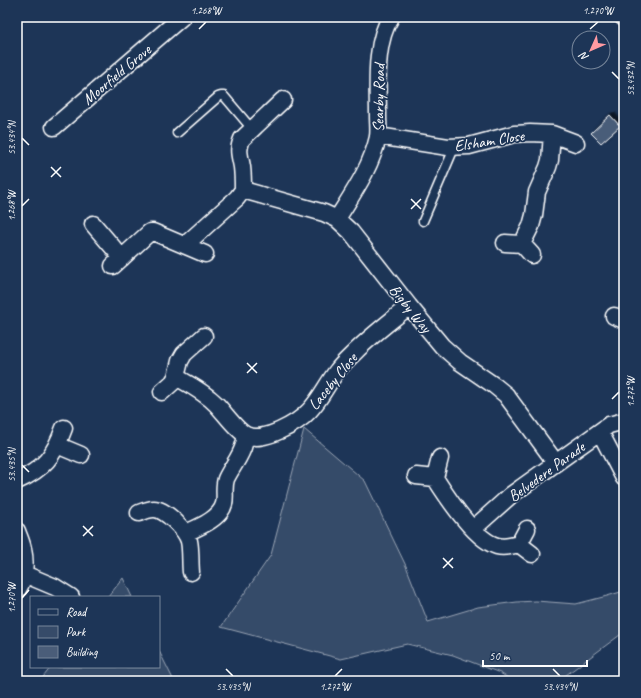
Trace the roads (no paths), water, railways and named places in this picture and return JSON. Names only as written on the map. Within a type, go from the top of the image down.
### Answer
[{"type":"street","name":"Searby Road","points":[[337,219],[364,174],[378,136],[379,57],[387,23],[391,17]]},
{"type":"street","name":"Moorfield Grove","points":[[54,126],[179,18]]},
{"type":"street","points":[[185,245],[237,198],[243,190],[242,168],[238,152],[242,139],[283,100]]},
{"type":"street","name":"Elsham Close","points":[[378,136],[448,147],[469,146],[514,134],[530,133],[552,134],[576,143]]},
{"type":"street","points":[[505,243],[527,250],[537,192],[550,160],[552,134]]},
{"type":"street","name":"Bigby Way","points":[[243,190],[324,213],[337,219],[351,232],[442,346],[460,362],[506,395],[556,463]]},
{"type":"street","points":[[93,224],[118,262],[150,232],[205,254]]},
{"type":"street","name":"Laceby Close","points":[[246,435],[255,437],[272,434],[293,423],[308,412],[337,372],[356,351],[409,306]]},
{"type":"street","points":[[162,392],[173,382],[176,377],[180,361],[184,354],[204,336]]},
{"type":"street","points":[[176,377],[207,395],[246,435],[244,445],[226,480],[224,503],[222,508],[214,518],[206,524],[186,533]]},
{"type":"street","name":"Belvedere Parade","points":[[473,528],[511,495],[609,425],[624,421]]},
{"type":"street","points":[[17,482],[41,467],[52,456],[64,428]]},
{"type":"street","points":[[600,432],[624,478]]},
{"type":"street","points":[[57,445],[81,455]]},
{"type":"street","points":[[440,458],[435,478],[455,508],[484,540],[496,546],[512,546],[518,544],[527,529]]},
{"type":"street","points":[[416,476],[435,478]]},
{"type":"street","points":[[139,513],[152,508],[159,509],[181,526],[186,533],[189,542],[191,572]]},
{"type":"street","points":[[17,531],[23,548],[25,562],[24,574],[17,591]]},
{"type":"street","points":[[518,544],[532,554]]},
{"type":"street","points":[[24,574],[55,587],[69,596]]},
{"type":"lane","points":[[177,133],[221,96],[224,96],[252,129]]},
{"type":"lane","points":[[422,221],[455,146]]}]
